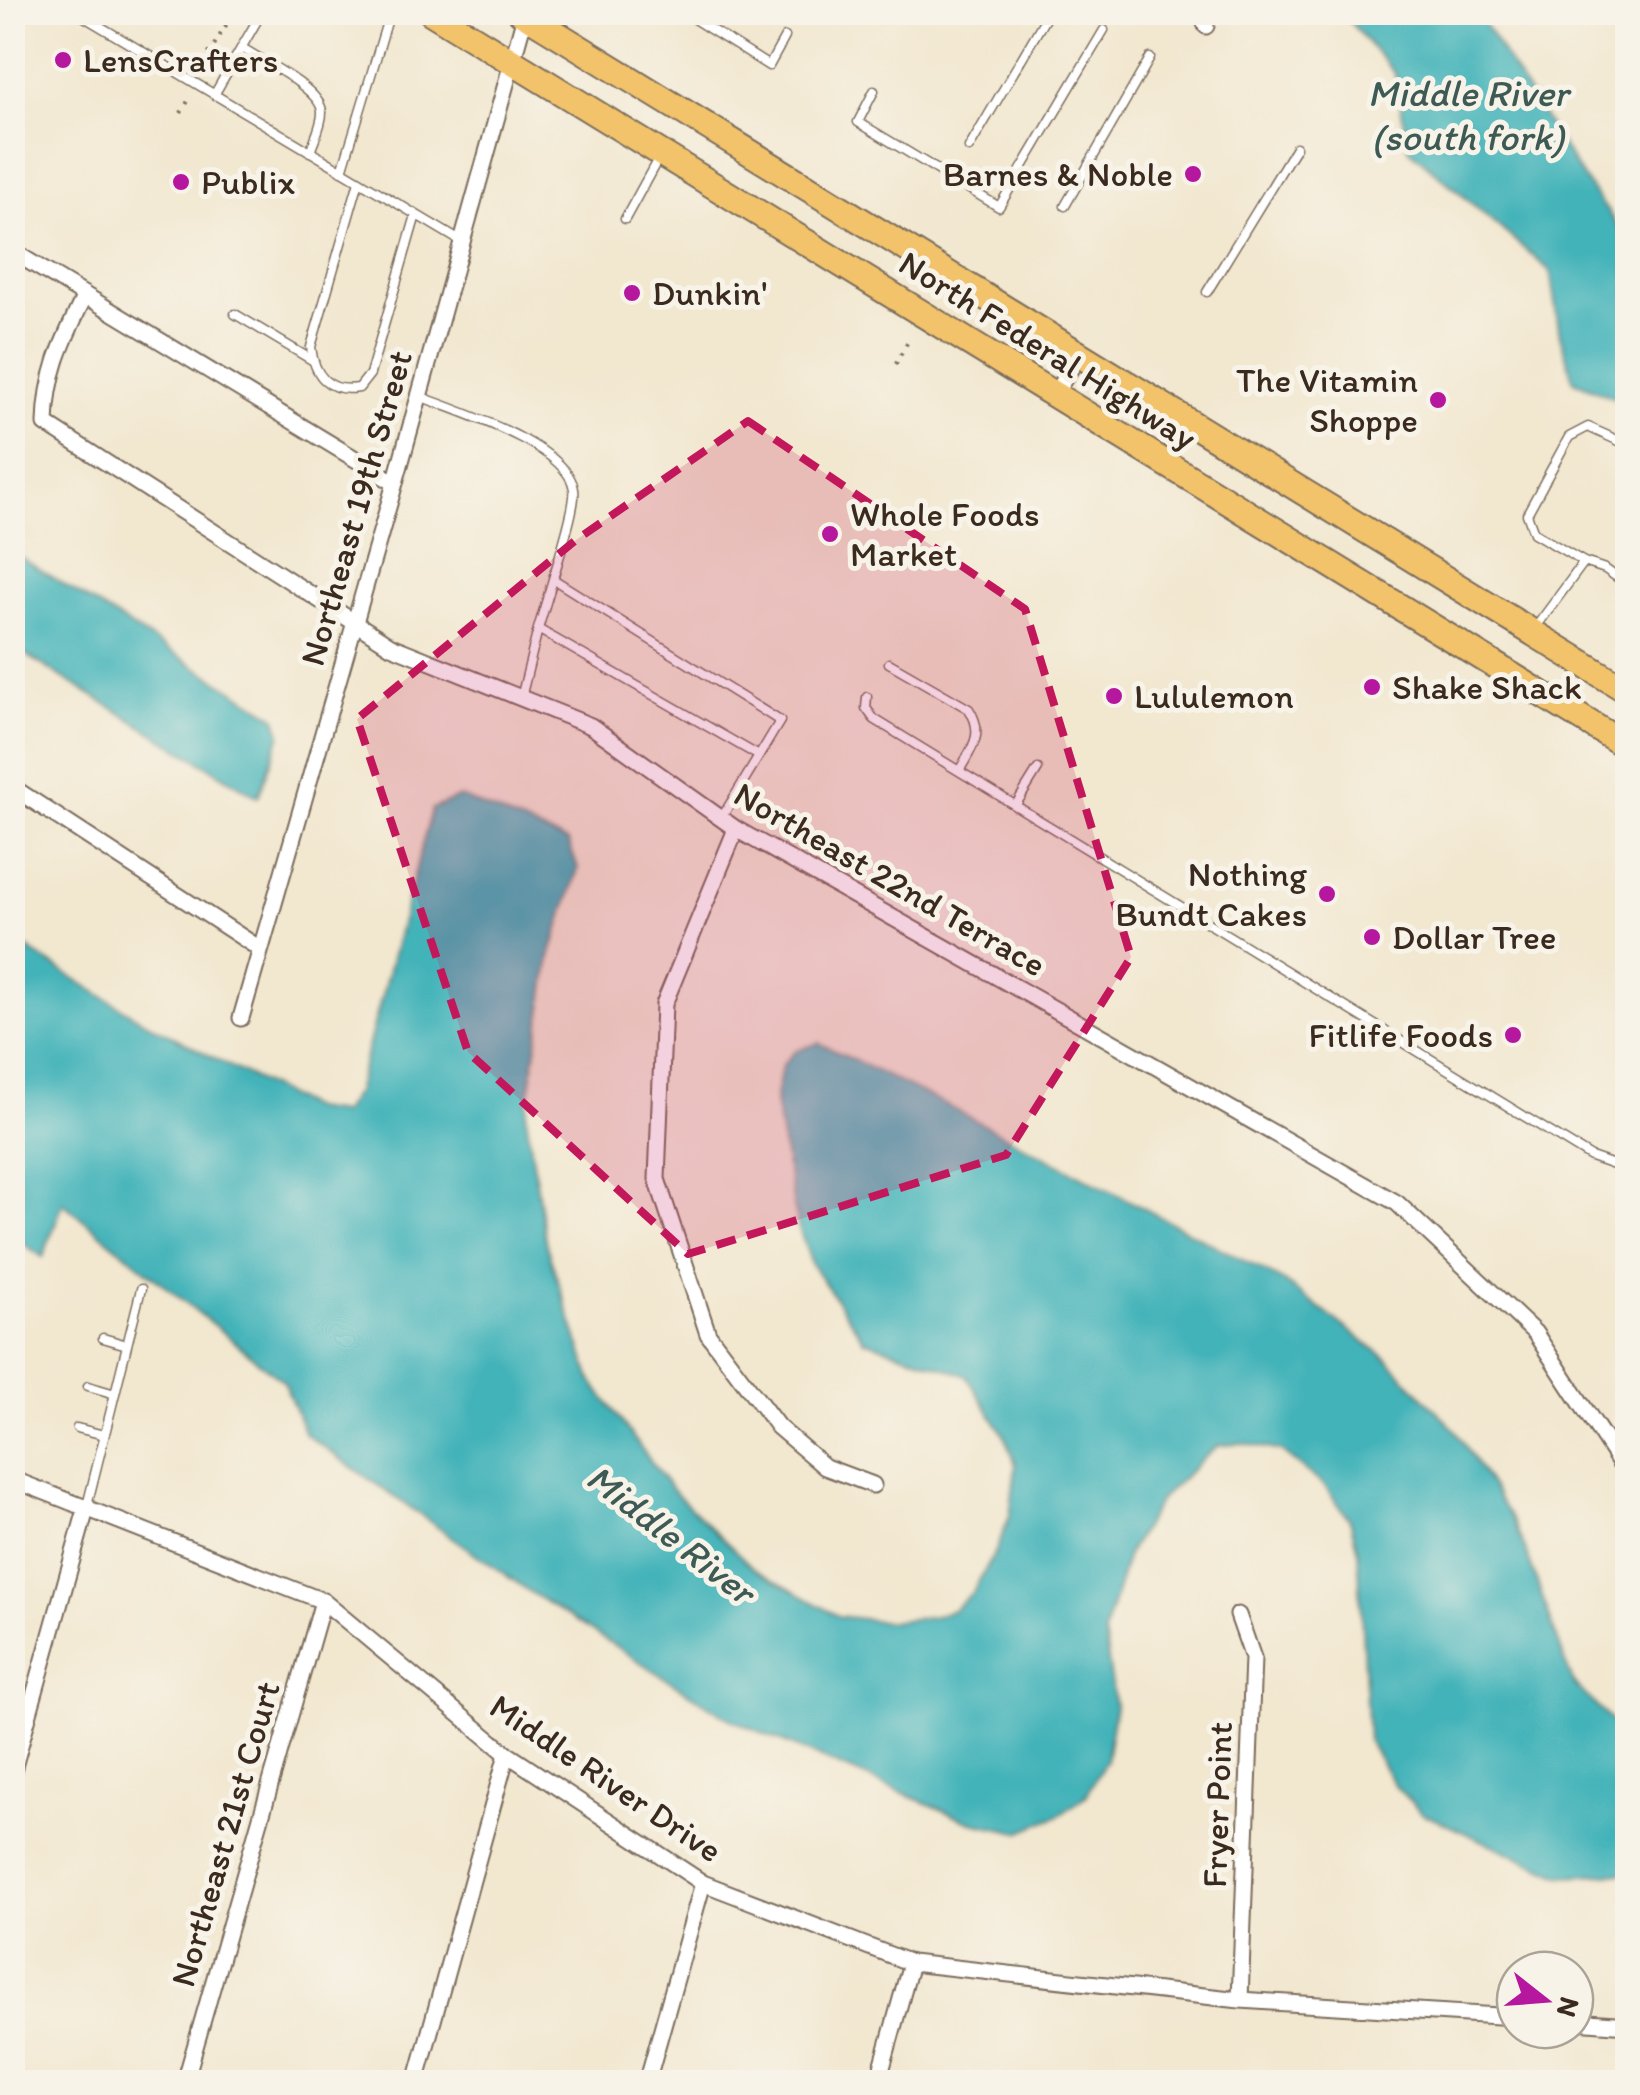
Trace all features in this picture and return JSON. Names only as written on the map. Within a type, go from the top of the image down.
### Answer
[{"type":"main road","name":"North Federal Highway","points":[[432,12],[1628,747]]},
{"type":"main road","name":"North Federal Highway","points":[[524,13],[1628,691]]},
{"type":"street","name":"Northeast 19th Street","points":[[240,1018],[420,396],[524,13]]},
{"type":"street","points":[[12,251],[395,483]]},
{"type":"street","name":"Northeast 22nd Terrace","points":[[84,295],[58,352],[47,389],[46,424],[391,646],[591,726],[736,828],[1397,1203],[1535,1333],[1628,1476]]},
{"type":"street","points":[[1054,394],[1079,355]]},
{"type":"street","points":[[12,788],[260,949]]},
{"type":"street","points":[[736,828],[664,1004],[657,1179],[708,1334],[778,1427],[825,1467],[873,1485]]},
{"type":"street","name":"Middle River Drive","points":[[12,1479],[323,1601],[507,1754],[703,1882],[911,1963],[1240,2000],[1495,2017]]},
{"type":"street","points":[[12,1774],[87,1506]]},
{"type":"street","name":"Northeast 21st Court","points":[[185,2082],[323,1601]]},
{"type":"street","name":"Fryer Point","points":[[1238,1615],[1252,1658],[1240,2000]]},
{"type":"street","points":[[416,2082],[507,1754]]},
{"type":"street","points":[[646,2082],[703,1882]]},
{"type":"street","points":[[878,2082],[911,1963]]},
{"type":"street","points":[[1595,2023],[1628,2025]]},
{"type":"lane","points":[[76,12],[462,242]]},
{"type":"lane","points":[[214,95],[262,12]]},
{"type":"lane","points":[[342,171],[390,12]]},
{"type":"lane","points":[[683,12],[769,66],[786,37]]},
{"type":"lane","points":[[970,148],[1049,12]]},
{"type":"lane","points":[[874,91],[858,122],[999,207],[1104,30]]},
{"type":"lane","points":[[242,48],[321,102],[322,115],[310,152]]},
{"type":"lane","points":[[1065,206],[1150,58]]},
{"type":"lane","points":[[1207,292],[1296,147]]},
{"type":"lane","points":[[625,219],[661,154]]},
{"type":"lane","points":[[360,181],[311,347],[313,368],[328,383],[345,390],[358,388],[370,374],[416,215]]},
{"type":"lane","points":[[235,314],[312,360]]},
{"type":"lane","points":[[420,396],[503,430],[544,452],[569,474],[575,492],[521,698]]},
{"type":"lane","points":[[1628,445],[1588,427],[1569,437],[1527,514],[1534,533],[1628,584]]},
{"type":"lane","points":[[1532,633],[1584,562]]},
{"type":"lane","points":[[553,579],[780,721],[721,818]]},
{"type":"lane","points":[[538,630],[758,756]]},
{"type":"lane","points":[[889,662],[969,709],[977,722],[978,738],[959,771]]},
{"type":"lane","points":[[867,697],[866,708],[874,719],[1591,1156],[1628,1170]]},
{"type":"lane","points":[[1015,806],[1038,769]]},
{"type":"lane","points":[[87,1506],[141,1288]]},
{"type":"lane","points":[[103,1338],[127,1345]]},
{"type":"lane","points":[[88,1386],[115,1394]]},
{"type":"lane","points":[[77,1428],[104,1435]]},
{"type":"path","points":[[181,113],[198,70],[234,12]]},
{"type":"path","points":[[896,364],[907,343]]},
{"type":"highlighted area","points":[[748,421],[1025,609],[1131,957],[1006,1155],[688,1254],[468,1052],[357,719],[576,540]]},
{"type":"water","name":"Middle River (south fork)","points":[[1342,13],[1477,13],[1627,239],[1627,403],[1574,381],[1560,336],[1550,271],[1409,149],[1395,74]]},
{"type":"water","points":[[13,553],[276,717],[281,734],[258,797],[13,647]]},
{"type":"water","name":"Middle River","points":[[460,797],[568,842],[578,868],[550,957],[526,1115],[546,1245],[591,1380],[671,1489],[754,1569],[838,1616],[889,1622],[936,1616],[953,1610],[972,1593],[997,1549],[1010,1515],[1016,1465],[1006,1438],[966,1375],[864,1340],[812,1265],[797,1223],[775,1101],[782,1066],[795,1051],[819,1043],[1283,1281],[1386,1358],[1456,1431],[1512,1520],[1573,1683],[1627,1737],[1627,1873],[1561,1876],[1423,1814],[1395,1786],[1368,1741],[1358,1552],[1350,1520],[1325,1486],[1281,1451],[1241,1443],[1217,1446],[1161,1498],[1127,1555],[1104,1633],[1115,1706],[1106,1760],[1086,1796],[1060,1815],[1019,1832],[971,1822],[730,1719],[530,1592],[305,1434],[284,1382],[63,1203],[43,1257],[13,1237],[13,940],[136,1017],[312,1109],[342,1113],[356,1092],[432,809]]},
{"type":"place","name":"LensCrafters","points":[[63,60]]},
{"type":"place","name":"Barnes & Noble","points":[[1193,174]]},
{"type":"place","name":"Publix","points":[[181,182]]},
{"type":"place","name":"Dunkin'","points":[[632,293]]},
{"type":"place","name":"The Vitamin Shoppe","points":[[1438,400]]},
{"type":"place","name":"Whole Foods Market","points":[[830,534]]},
{"type":"place","name":"Shake Shack","points":[[1372,687]]},
{"type":"place","name":"Lululemon","points":[[1114,696]]},
{"type":"place","name":"Nothing Bundt Cakes","points":[[1327,894]]},
{"type":"place","name":"Dollar Tree","points":[[1372,937]]},
{"type":"place","name":"Fitlife Foods","points":[[1513,1035]]}]
